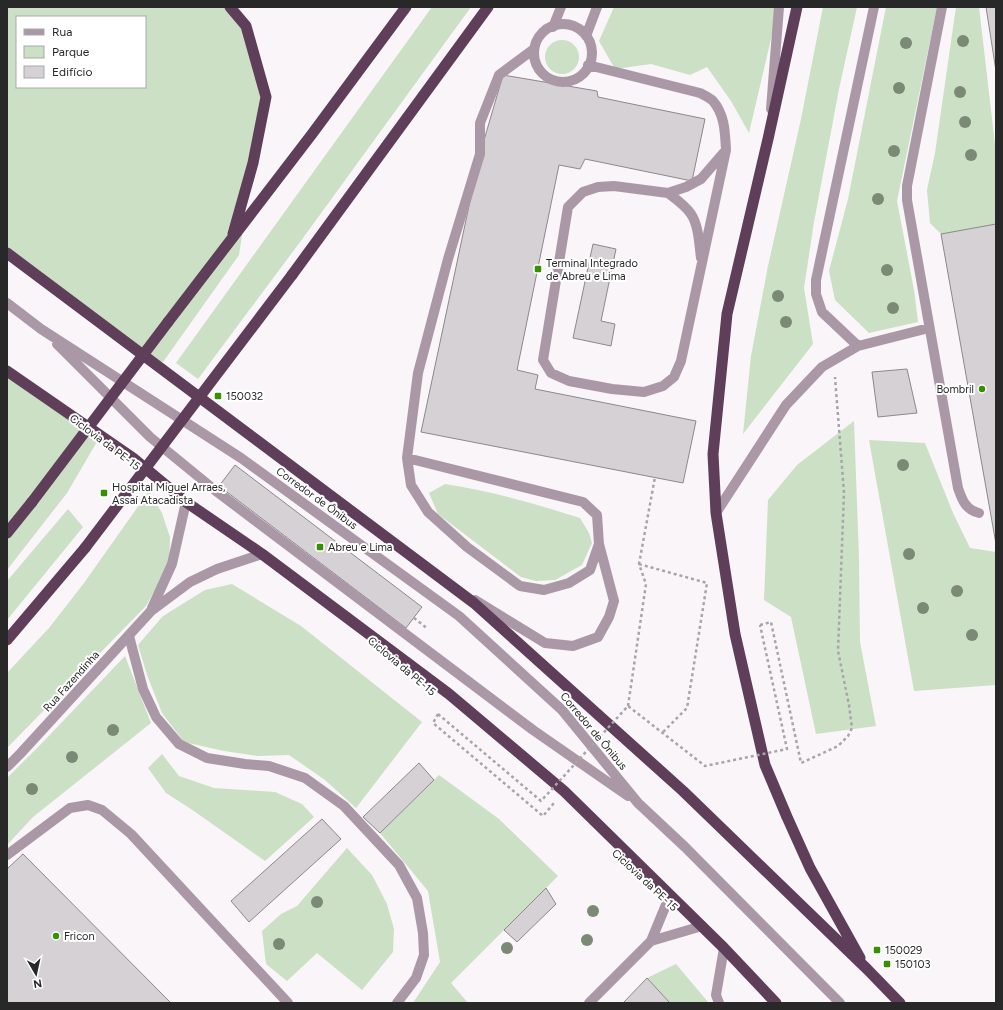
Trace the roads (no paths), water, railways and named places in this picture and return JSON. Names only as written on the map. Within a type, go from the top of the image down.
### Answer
[{"type":"highway","points":[[230,7],[246,26],[266,97],[253,163],[231,240]]},
{"type":"highway","points":[[7,533],[231,240],[406,7]]},
{"type":"highway","points":[[7,640],[85,548],[292,275],[488,7]]},
{"type":"highway","points":[[798,7],[727,314],[713,454],[716,513],[735,634],[765,765],[810,868],[867,969]]},
{"type":"highway","points":[[9,253],[474,603],[683,791],[867,969],[900,1003]]},
{"type":"highway","points":[[7,371],[133,458],[186,502],[262,554],[449,694],[564,791],[702,926],[776,1003]]},
{"type":"street","points":[[552,27],[561,7]]},
{"type":"street","points":[[586,36],[596,7]]},
{"type":"street","points":[[768,139],[778,7]]},
{"type":"street","points":[[858,346],[822,312],[816,294],[816,280],[874,7]]},
{"type":"street","points":[[942,7],[907,186],[907,200],[958,488],[962,500],[971,511],[979,513]]},
{"type":"street","points":[[570,25],[586,36],[590,44],[591,53],[586,71],[578,77],[570,81],[561,82],[552,80],[544,75],[538,68],[535,60],[534,49],[537,40],[543,32],[552,27],[570,25]]},
{"type":"street","points":[[534,49],[499,75],[480,123],[480,154],[448,259],[418,373],[408,458],[411,485],[428,512],[467,547],[520,586],[544,590],[569,583],[590,570],[599,544]]},
{"type":"street","points":[[588,66],[700,93],[713,101],[719,110],[725,126],[726,150],[681,361],[674,377],[663,386],[644,392],[612,389],[568,381],[551,373],[543,360],[568,207],[583,192],[598,187],[614,186],[668,193],[686,187],[701,179],[726,150]]},
{"type":"street","points":[[668,193],[691,214],[696,227],[702,266]]},
{"type":"street","name":"Corredor de Ônibus","points":[[7,303],[41,329],[241,458],[459,616],[562,710],[638,803],[840,1003]]},
{"type":"street","points":[[716,513],[786,405],[822,367],[858,346],[929,328]]},
{"type":"street","name":"Corredor de Ônibus","points":[[41,329],[150,436],[216,491],[533,730],[638,803]]},
{"type":"street","points":[[408,458],[583,502],[597,515],[599,544],[614,601],[609,617],[598,637],[573,646],[544,643],[450,585]]},
{"type":"street","name":"Rua Fazendinha","points":[[151,611],[172,564],[186,502]]},
{"type":"street","name":"Rua Fazendinha","points":[[7,767],[151,611],[190,582],[216,570],[262,554]]},
{"type":"street","points":[[129,636],[143,689],[156,717],[179,744],[207,758],[270,766],[305,778],[344,806],[399,866],[417,898],[423,933],[424,955],[416,978],[397,1003]]},
{"type":"street","points":[[7,855],[70,808],[88,805],[102,810],[131,834],[288,1003]]},
{"type":"street","points":[[589,1003],[651,941],[670,895]]},
{"type":"street","points":[[651,941],[702,926]]},
{"type":"street","points":[[719,1003],[716,995],[724,948]]},
{"type":"place","name":"Terminal Integrado de Abreu e Lima","points":[[538,269]]},
{"type":"place","name":"Bombril","points":[[982,389]]},
{"type":"place","name":"150032","points":[[218,396]]},
{"type":"place","name":"Hospital Miguel Arraes, Assaí Atacadista","points":[[104,493]]},
{"type":"place","name":"Abreu e Lima","points":[[320,547]]},
{"type":"place","name":"Fricon","points":[[56,936]]},
{"type":"place","name":"150029","points":[[877,950]]},
{"type":"place","name":"150103","points":[[887,964]]}]
